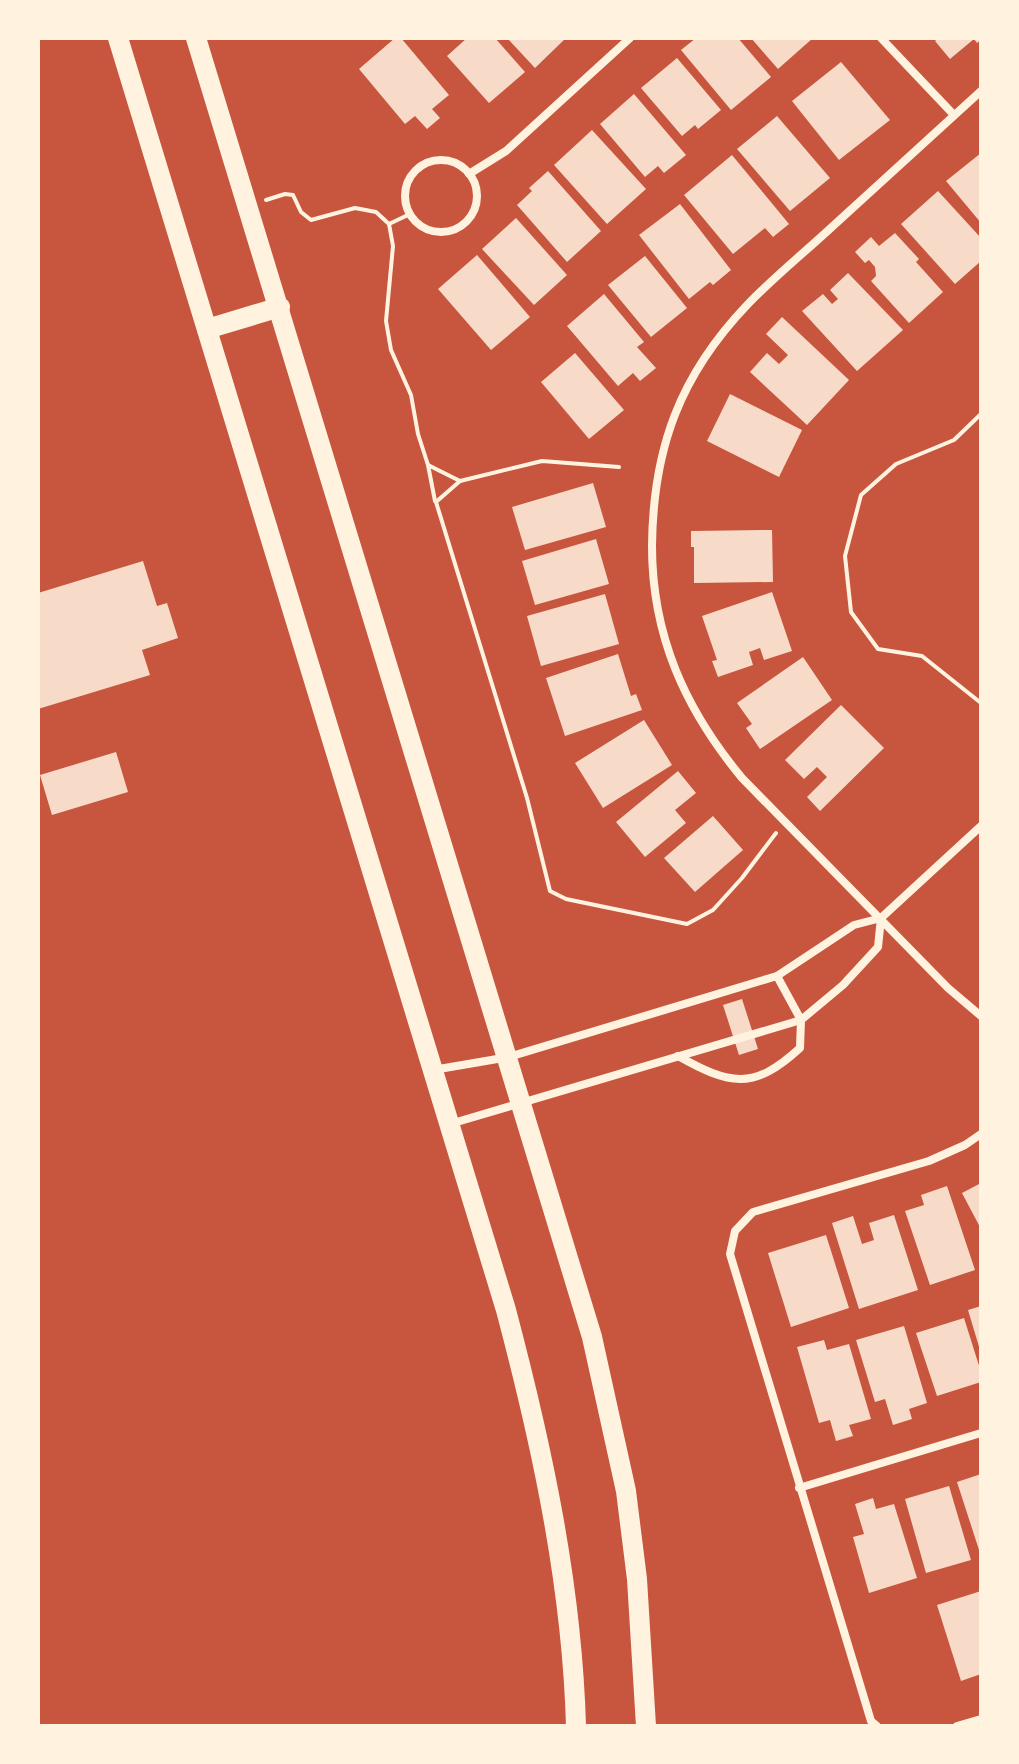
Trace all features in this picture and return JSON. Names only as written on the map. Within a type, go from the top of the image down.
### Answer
[{"type":"main road","points":[[118,38],[506,1310],[533,1414],[560,1566],[576,1726]]},
{"type":"main road","points":[[196,38],[589,1323],[626,1491],[637,1579],[646,1726]]},
{"type":"main road","points":[[207,329],[280,307]]},
{"type":"street","points":[[469,174],[506,151],[630,38]]},
{"type":"street","points":[[881,38],[954,115]]},
{"type":"street","points":[[981,91],[748,304],[702,362],[679,401],[664,440],[653,508],[652,561],[656,606],[663,637],[689,700],[718,749],[948,988],[981,1016]]},
{"type":"street","points":[[450,161],[469,174],[477,195],[470,217],[461,225],[451,230],[428,229],[410,214],[405,191],[409,180],[426,163],[450,161]]},
{"type":"street","points":[[432,1070],[509,1057],[777,976],[854,925],[881,918],[981,826]]},
{"type":"street","points":[[449,1124],[801,1020],[843,985],[878,947],[881,918]]},
{"type":"street","points":[[678,1056],[709,1073],[734,1080],[751,1078],[778,1067],[800,1048],[801,1020],[777,976]]},
{"type":"street","points":[[877,1726],[871,1721],[730,1254],[735,1231],[753,1212],[929,1161],[981,1134]]},
{"type":"street","points":[[799,1488],[981,1433]]},
{"type":"street","points":[[957,1726],[981,1719]]},
{"type":"path","points":[[248,206],[285,194],[293,195],[301,212],[311,220],[355,208],[376,212],[389,224],[393,246],[386,321],[391,350],[411,395],[436,502],[527,798],[550,891],[566,899],[687,924],[713,910],[786,822]]},
{"type":"path","points":[[389,224],[410,214]]},
{"type":"path","points":[[981,414],[954,440],[896,464],[861,495],[845,556],[851,612],[878,649],[922,656],[981,703]]},
{"type":"path","points":[[436,502],[460,481],[542,461],[619,467]]},
{"type":"path","points":[[428,465],[460,481]]},
{"type":"building","points":[[395,38],[401,38],[449,95],[432,109],[440,118],[427,129],[415,116],[405,124],[359,69]]},
{"type":"building","points":[[467,38],[495,38],[525,72],[489,103],[447,56]]},
{"type":"building","points":[[507,38],[566,38],[535,68]]},
{"type":"building","points":[[696,38],[738,38],[771,77],[731,110],[681,50]]},
{"type":"building","points":[[751,38],[813,38],[778,69]]},
{"type":"building","points":[[939,38],[981,38],[981,40],[977,43],[974,39],[950,59],[935,41]]},
{"type":"building","points":[[677,58],[721,110],[698,129],[695,125],[682,136],[641,88]]},
{"type":"building","points":[[841,62],[890,120],[839,160],[792,101]]},
{"type":"building","points":[[634,94],[686,155],[664,173],[658,166],[645,177],[600,124]]},
{"type":"building","points":[[777,116],[830,178],[790,211],[737,149]]},
{"type":"building","points":[[592,130],[646,189],[607,224],[554,165]]},
{"type":"building","points":[[981,153],[981,223],[946,181]]},
{"type":"building","points":[[732,155],[789,224],[773,237],[765,228],[733,254],[684,195]]},
{"type":"building","points":[[548,171],[601,231],[567,262],[517,205],[532,191],[529,188]]},
{"type":"building","points":[[938,191],[981,238],[981,261],[955,284],[901,224]]},
{"type":"building","points":[[680,204],[731,270],[689,299],[639,235]]},
{"type":"building","points":[[516,218],[567,275],[534,305],[482,249]]},
{"type":"building","points":[[895,233],[943,292],[909,323],[871,281],[876,276],[875,267],[869,260],[865,263],[855,252],[871,237],[879,246]]},
{"type":"building","points":[[477,255],[530,317],[491,350],[438,289]]},
{"type":"building","points":[[645,256],[687,308],[651,337],[608,285]]},
{"type":"building","points":[[848,273],[903,330],[857,371],[802,311],[823,294],[832,304],[838,299],[830,290]]},
{"type":"building","points":[[604,294],[644,342],[637,347],[656,368],[640,381],[633,373],[618,386],[567,326]]},
{"type":"building","points":[[782,317],[849,380],[807,425],[750,372],[767,353],[779,364],[788,355],[766,334]]},
{"type":"building","points":[[575,353],[624,410],[589,439],[541,382]]},
{"type":"building","points":[[730,394],[802,430],[779,477],[707,441]]},
{"type":"building","points":[[593,483],[606,527],[525,550],[512,507]]},
{"type":"building","points":[[772,530],[773,582],[694,583],[691,531]]},
{"type":"building","points":[[596,539],[609,584],[535,605],[522,561]]},
{"type":"building","points":[[143,561],[157,606],[167,603],[178,638],[142,650],[150,675],[38,709],[38,593]]},
{"type":"building","points":[[772,592],[792,651],[764,660],[760,648],[749,652],[753,665],[718,677],[712,661],[717,660],[702,616]]},
{"type":"building","points":[[605,594],[619,644],[541,666],[527,616]]},
{"type":"building","points":[[618,654],[631,696],[636,694],[642,710],[565,736],[546,678]]},
{"type":"building","points":[[803,657],[832,700],[760,749],[746,728],[752,724],[737,703]]},
{"type":"building","points":[[841,705],[884,748],[820,811],[807,797],[827,777],[817,767],[804,779],[785,760]]},
{"type":"building","points":[[644,720],[672,765],[603,808],[575,763]]},
{"type":"building","points":[[116,752],[128,792],[52,815],[40,775]]},
{"type":"building","points":[[678,771],[696,793],[675,810],[686,823],[645,857],[616,822]]},
{"type":"building","points":[[713,816],[743,850],[695,892],[664,858]]},
{"type":"building","points":[[742,999],[758,1049],[739,1055],[723,1005]]},
{"type":"building","points":[[981,1183],[981,1229],[962,1193]]},
{"type":"building","points":[[947,1186],[975,1270],[930,1285],[905,1211],[924,1205],[921,1195]]},
{"type":"building","points":[[894,1215],[918,1290],[859,1309],[832,1223],[853,1216],[862,1244],[874,1240],[869,1223]]},
{"type":"building","points":[[826,1235],[849,1308],[791,1327],[768,1253]]},
{"type":"building","points":[[981,1306],[981,1350],[980,1350],[968,1310]]},
{"type":"building","points":[[964,1318],[981,1372],[981,1382],[937,1396],[916,1333]]},
{"type":"building","points":[[904,1326],[927,1403],[909,1409],[912,1419],[893,1425],[885,1399],[875,1402],[856,1340]]},
{"type":"building","points":[[824,1340],[827,1350],[849,1344],[871,1419],[849,1425],[853,1436],[836,1441],[830,1420],[819,1423],[797,1347]]},
{"type":"building","points":[[981,1474],[981,1553],[980,1553],[957,1482]]},
{"type":"building","points":[[949,1486],[971,1560],[926,1573],[905,1499]]},
{"type":"building","points":[[873,1498],[876,1509],[894,1504],[917,1578],[869,1593],[853,1537],[864,1534],[855,1504]]},
{"type":"building","points":[[981,1591],[981,1674],[961,1681],[937,1605]]}]
